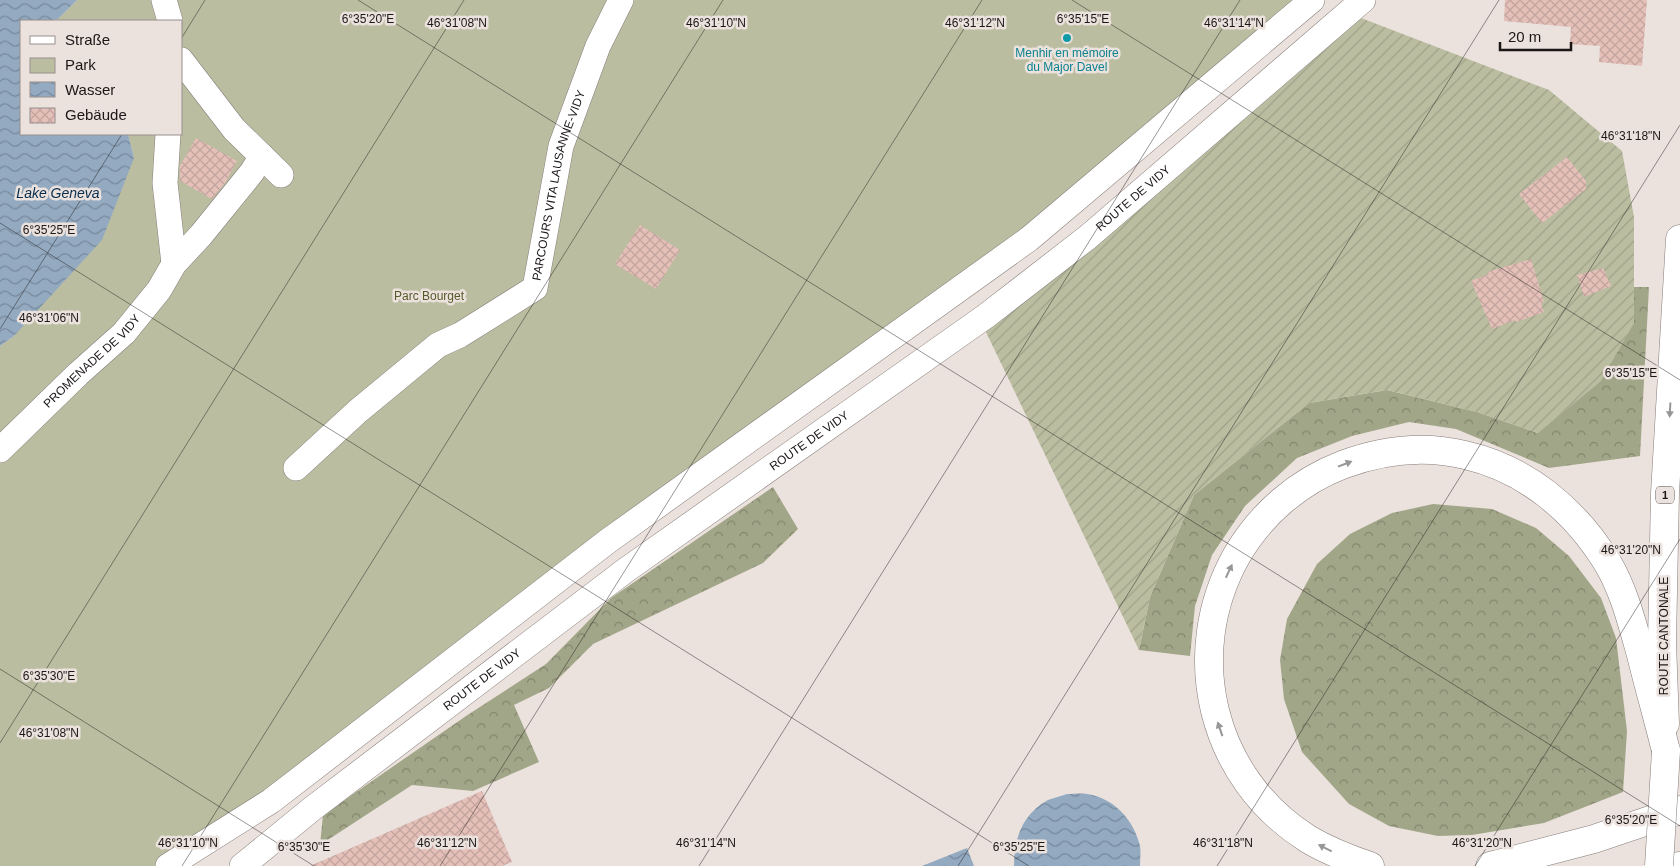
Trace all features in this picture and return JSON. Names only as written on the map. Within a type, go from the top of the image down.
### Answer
[{"type":"main road","name":"ROUTE CANTONALE","points":[[1666,751],[1662,642],[1665,493],[1680,239]]},
{"type":"main road","points":[[1370,866],[1347,858],[1307,838],[1275,814],[1263,802],[1243,775],[1226,746],[1217,720],[1209,682],[1209,645],[1215,607],[1231,567],[1241,549],[1266,516],[1282,501],[1319,476],[1354,461],[1394,451],[1413,449],[1456,453],[1478,458],[1511,471],[1528,480],[1560,504],[1598,548],[1622,592],[1633,626],[1666,751]]},
{"type":"main road","name":"ROUTE CANTONALE","points":[[1666,751],[1680,680]]},
{"type":"main road","name":"1","points":[[1659,866],[1666,751]]},
{"type":"main road","points":[[1490,866],[1594,839],[1680,811]]},
{"type":"main road","points":[[1560,866],[1680,811]]},
{"type":"street","points":[[164,0],[170,20]]},
{"type":"street","name":"PARCOURS VITA LAUSANNE-VIDY","points":[[296,468],[358,411],[438,346],[460,336],[535,288],[561,146],[598,46],[621,0]]},
{"type":"street","points":[[168,866],[270,801],[608,541],[1029,239],[1312,0]]},
{"type":"street","name":"ROUTE DE VIDY","points":[[242,866],[321,802],[626,570],[986,316],[1088,237],[1363,0]]},
{"type":"street","points":[[182,61],[234,129],[281,175]]},
{"type":"street","points":[[168,135],[165,183],[174,264]]},
{"type":"street","name":"PROMENADE DE VIDY","points":[[0,450],[78,374],[124,333],[159,290],[174,264],[252,172],[262,156]]},
{"type":"green space","name":"Parc Bourget","points":[[77,0],[1300,0],[1053,212],[240,811],[158,866],[0,866],[0,346],[14,336],[134,158],[128,135],[182,135],[182,20],[52,20],[58,19]]},
{"type":"green space","points":[[1361,18],[1549,90],[1622,151],[1634,217],[1634,323],[1601,381],[1538,433],[1477,412],[1387,390],[1309,403],[1194,495],[1150,597],[1139,650],[985,330]]},
{"type":"green space","points":[[1634,287],[1649,287],[1640,456],[1549,468],[1456,429],[1409,422],[1352,436],[1297,458],[1245,506],[1212,555],[1195,606],[1190,656],[1139,650],[1150,597],[1194,495],[1309,403],[1387,390],[1477,412],[1538,433],[1634,323]]},
{"type":"green space","points":[[773,487],[798,529],[763,563],[593,644],[549,688],[514,705],[539,762],[473,791],[412,785],[320,845],[323,815],[466,716],[546,664],[611,598]]},
{"type":"green space","points":[[1433,504],[1492,509],[1536,528],[1569,556],[1601,598],[1616,638],[1627,731],[1623,792],[1544,823],[1472,835],[1438,836],[1389,826],[1349,804],[1302,752],[1284,699],[1280,660],[1287,619],[1317,564],[1350,534],[1392,513]]},
{"type":"water","name":"Lake Geneva","points":[[0,0],[77,0],[58,19],[20,20],[20,135],[128,135],[134,158],[102,240],[14,336],[0,346]]},
{"type":"water","points":[[1067,794],[1097,796],[1114,805],[1128,819],[1137,836],[1140,848],[1140,866],[1014,866],[1018,837],[1026,820],[1032,812],[1048,800]]},
{"type":"water","points":[[967,848],[974,866],[922,866]]},
{"type":"building","points":[[1505,0],[1647,0],[1642,66],[1599,62],[1600,46],[1570,44],[1571,27],[1504,21]]},
{"type":"building","points":[[196,138],[237,161],[225,183],[212,199],[180,181],[180,166]]},
{"type":"building","points":[[1567,157],[1586,181],[1586,189],[1542,223],[1519,194]]},
{"type":"building","points":[[640,225],[680,250],[656,289],[615,264]]},
{"type":"building","points":[[1531,259],[1544,302],[1541,303],[1544,312],[1492,329],[1471,281],[1489,274],[1487,272]]},
{"type":"building","points":[[1603,268],[1611,286],[1584,297],[1577,275]]},
{"type":"building","points":[[482,791],[512,862],[502,866],[310,866]]},
{"type":"place","name":"Menhir en mémoire du Major Davel","points":[[1067,38]]}]
